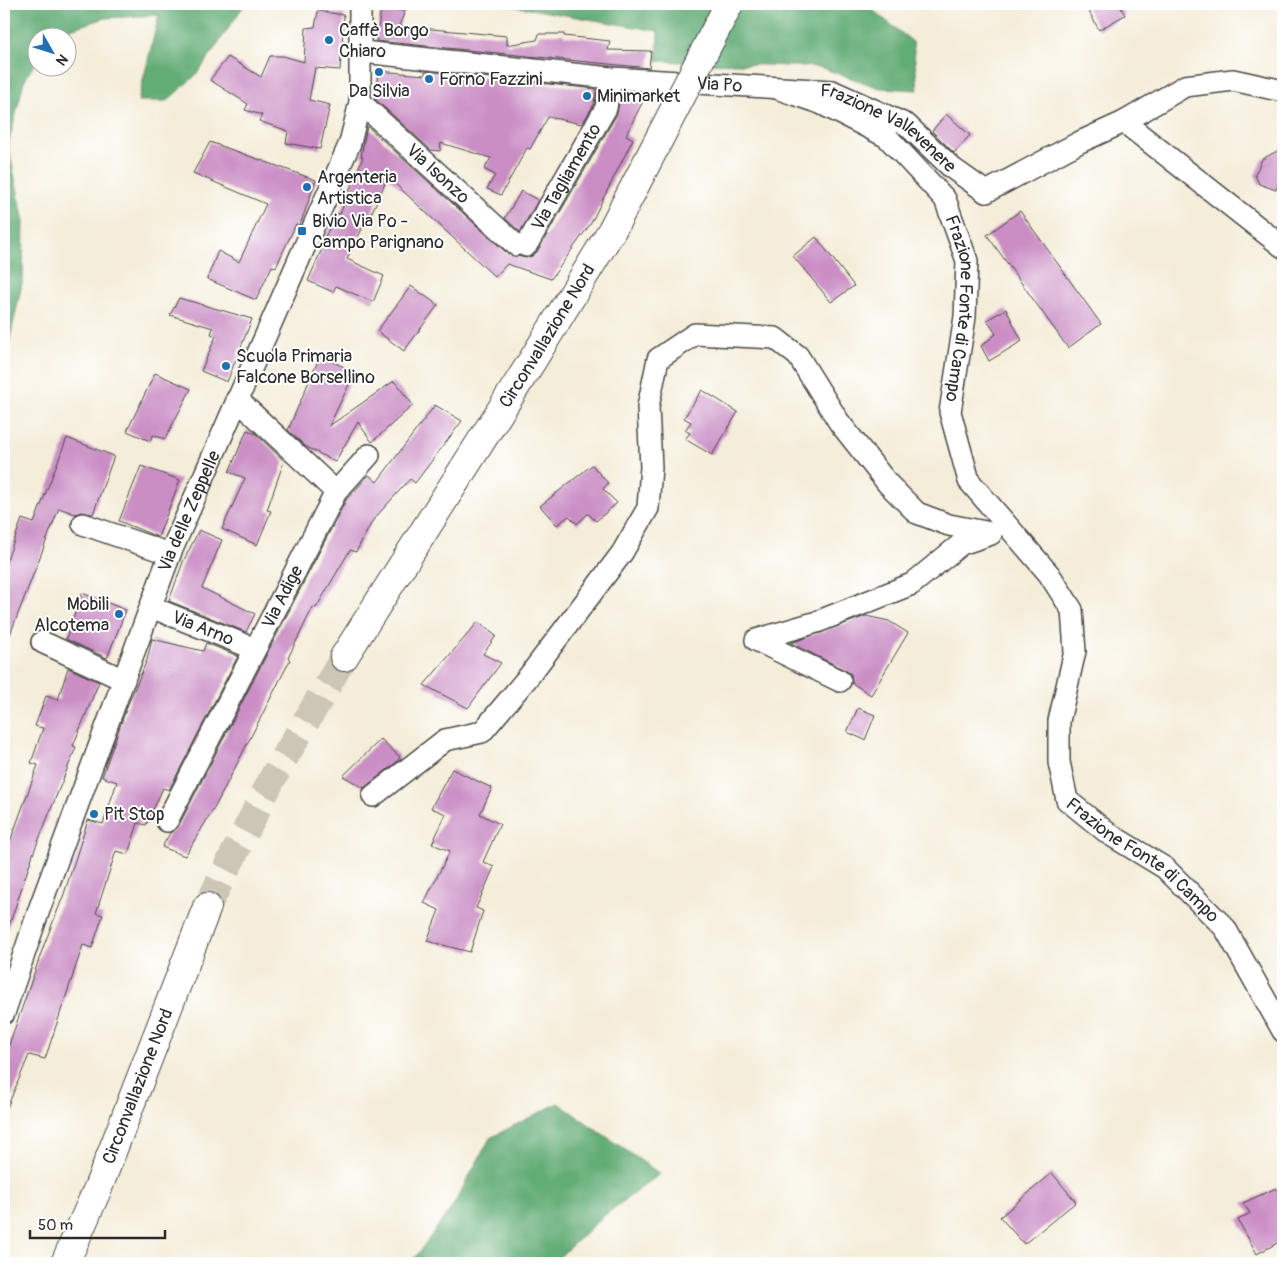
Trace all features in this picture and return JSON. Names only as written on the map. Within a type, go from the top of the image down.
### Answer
[{"type":"main road","name":"Circonvallazione Nord","points":[[344,657],[527,369],[612,230],[730,4]]},
{"type":"main road","name":"Circonvallazione Nord","points":[[65,1263],[98,1188],[208,908]]},
{"type":"street","name":"Via delle Zeppelle","points":[[4,1013],[40,907],[170,554],[350,143],[360,102],[362,52],[360,8]]},
{"type":"street","name":"Via Po","points":[[362,52],[611,78],[779,89]]},
{"type":"street","name":"Via Tagliamento","points":[[521,246],[606,108],[611,78]]},
{"type":"street","name":"Frazione Vallevenere","points":[[779,89],[832,91],[907,125],[952,168],[986,192],[1080,142],[1124,122],[1185,86],[1233,80],[1283,91]]},
{"type":"street","name":"Frazione Fonte di Campo","points":[[779,89],[820,103],[887,137],[945,199],[967,261],[965,317],[950,412],[969,481],[1022,545],[1049,574],[1072,610],[1075,651],[1059,721],[1059,762],[1067,800],[1109,834],[1165,868],[1225,928],[1283,1030]]},
{"type":"street","name":"Via Isonzo","points":[[360,102],[521,246]]},
{"type":"street","points":[[1124,122],[1283,246]]},
{"type":"street","points":[[372,796],[445,740],[482,732],[529,676],[622,553],[648,508],[651,467],[648,407],[658,359],[695,334],[775,338],[798,356],[839,422],[888,484],[917,513],[949,525],[990,533],[1022,545]]},
{"type":"street","points":[[237,400],[336,492]]},
{"type":"street","name":"Via Adige","points":[[166,821],[336,492],[369,455]]},
{"type":"street","points":[[83,524],[170,554]]},
{"type":"street","points":[[840,681],[756,640],[817,622],[912,584],[961,544],[990,533]]},
{"type":"street","name":"Via Arno","points":[[151,607],[255,649]]},
{"type":"street","points":[[42,642],[124,680]]},
{"type":"green space","points":[[4,4],[245,4],[197,74],[167,101],[138,101],[159,15],[105,18],[73,28],[28,28],[28,75],[24,81],[8,146],[24,221],[23,279],[4,366]]},
{"type":"green space","points":[[501,4],[865,4],[913,42],[918,90],[880,88],[819,67],[657,61],[658,31]]},
{"type":"green space","points":[[558,1103],[660,1174],[602,1217],[553,1263],[411,1263],[453,1206],[490,1138]]},
{"type":"building","points":[[1085,4],[1119,4],[1125,15],[1099,30]]},
{"type":"building","points":[[381,8],[405,11],[399,26],[507,36],[507,45],[537,40],[539,34],[564,34],[564,36],[610,41],[608,50],[651,51],[649,68],[376,41]]},
{"type":"building","points":[[318,11],[344,15],[340,70],[315,68],[309,100],[330,105],[320,149],[286,143],[288,131],[259,121],[262,115],[245,110],[248,104],[210,80],[228,57],[261,77],[270,56],[283,56],[304,62],[306,28],[315,27]]},
{"type":"building","points":[[378,71],[425,75],[425,71],[596,89],[594,104],[582,124],[548,117],[530,149],[527,148],[501,195],[487,189],[495,175],[484,169],[491,158],[441,143],[440,151],[431,150],[375,99]]},
{"type":"building","points":[[621,91],[647,93],[626,135],[633,139],[591,223],[551,279],[507,264],[495,277],[388,177],[347,259],[384,276],[373,302],[336,286],[333,292],[308,281],[324,244],[322,243],[337,213],[340,214],[363,157],[361,156],[367,126],[508,254],[526,258],[537,252],[617,114]]},
{"type":"building","points":[[946,114],[970,135],[954,153],[932,131]]},
{"type":"building","points":[[210,142],[316,180],[300,225],[296,224],[276,267],[272,266],[256,300],[207,279],[218,251],[239,262],[266,204],[193,173]]},
{"type":"building","points":[[1283,148],[1283,176],[1280,177],[1276,190],[1259,184],[1255,175],[1262,159]]},
{"type":"building","points":[[521,191],[538,200],[520,232],[505,218]]},
{"type":"building","points":[[1020,211],[1101,324],[1068,348],[987,235]]},
{"type":"building","points":[[816,237],[854,286],[831,302],[793,256]]},
{"type":"building","points":[[411,286],[438,305],[404,351],[377,331]]},
{"type":"building","points":[[179,298],[252,319],[227,382],[201,371],[216,336],[211,334],[213,328],[170,315]]},
{"type":"building","points":[[1006,309],[1022,341],[989,361],[981,346],[996,334],[987,320]]},
{"type":"building","points":[[320,356],[355,372],[329,426],[394,381],[413,405],[372,442],[358,422],[335,462],[305,446],[288,430]]},
{"type":"building","points":[[155,373],[191,389],[165,439],[153,435],[150,441],[127,431]]},
{"type":"building","points":[[702,390],[738,412],[712,455],[685,439],[690,433],[685,430],[691,422],[684,418]]},
{"type":"building","points":[[435,405],[462,421],[415,483],[410,479],[373,520],[356,552],[350,550],[316,608],[313,607],[288,658],[290,660],[216,805],[185,856],[162,847],[170,833],[178,827],[346,500],[369,475],[377,482]]},
{"type":"building","points":[[247,430],[256,434],[284,461],[267,510],[271,511],[257,545],[222,529],[245,478],[229,472]]},
{"type":"building","points":[[67,438],[114,456],[93,514],[81,512],[75,514],[59,508],[4,650],[4,568],[22,519],[34,523]]},
{"type":"building","points":[[592,465],[608,483],[603,489],[617,503],[596,521],[588,514],[577,524],[569,516],[557,525],[540,506]]},
{"type":"building","points":[[141,466],[180,480],[158,537],[119,521]]},
{"type":"building","points":[[199,530],[222,540],[202,588],[255,614],[246,632],[169,601],[183,562]]},
{"type":"building","points":[[82,593],[126,610],[107,658],[66,639]]},
{"type":"building","points":[[866,616],[889,621],[908,633],[871,695],[852,683],[851,674],[845,670],[791,643]]},
{"type":"building","points":[[478,622],[496,636],[483,654],[501,663],[468,708],[424,685]]},
{"type":"building","points":[[152,639],[203,651],[206,643],[238,656],[169,790],[163,788],[146,825],[138,823],[128,854],[116,851],[96,913],[103,915],[92,948],[83,945],[45,1059],[29,1055],[4,1115],[4,1059],[64,894],[88,820],[103,824],[117,782],[102,777],[128,704],[147,660]]},
{"type":"building","points":[[68,668],[99,682],[73,746],[76,747],[33,854],[6,935],[4,935],[4,846],[8,847],[38,765],[31,763],[43,728],[35,726],[46,696],[58,700]]},
{"type":"building","points":[[858,708],[875,715],[865,740],[847,732]]},
{"type":"building","points":[[381,739],[400,757],[397,762],[364,788],[343,776]]},
{"type":"building","points":[[452,769],[492,788],[480,814],[500,824],[483,862],[494,867],[476,908],[483,911],[470,952],[427,941],[439,910],[424,903],[450,851],[432,844],[446,814],[431,808]]},
{"type":"building","points":[[1052,1173],[1076,1202],[1024,1244],[1000,1217]]},
{"type":"building","points":[[1276,1188],[1283,1201],[1283,1240],[1257,1254],[1238,1220],[1250,1213],[1243,1203]]},
{"type":"tunnel","points":[[207,907],[272,779],[344,657]]},
{"type":"place","name":"Caffè Borgo Chiaro","points":[[329,40]]},
{"type":"place","name":"Da Silvia","points":[[379,72]]},
{"type":"place","name":"Forno Fazzini","points":[[429,79]]},
{"type":"place","name":"Minimarket","points":[[587,96]]},
{"type":"place","name":"Argenteria Artistica","points":[[307,187]]},
{"type":"place","name":"Bivio Via Po - Campo Parignano","points":[[302,231]]},
{"type":"place","name":"Scuola Primaria Falcone Borsellino","points":[[226,366]]},
{"type":"place","name":"Mobili Alcotema","points":[[119,614]]},
{"type":"place","name":"Pit Stop","points":[[94,814]]}]
